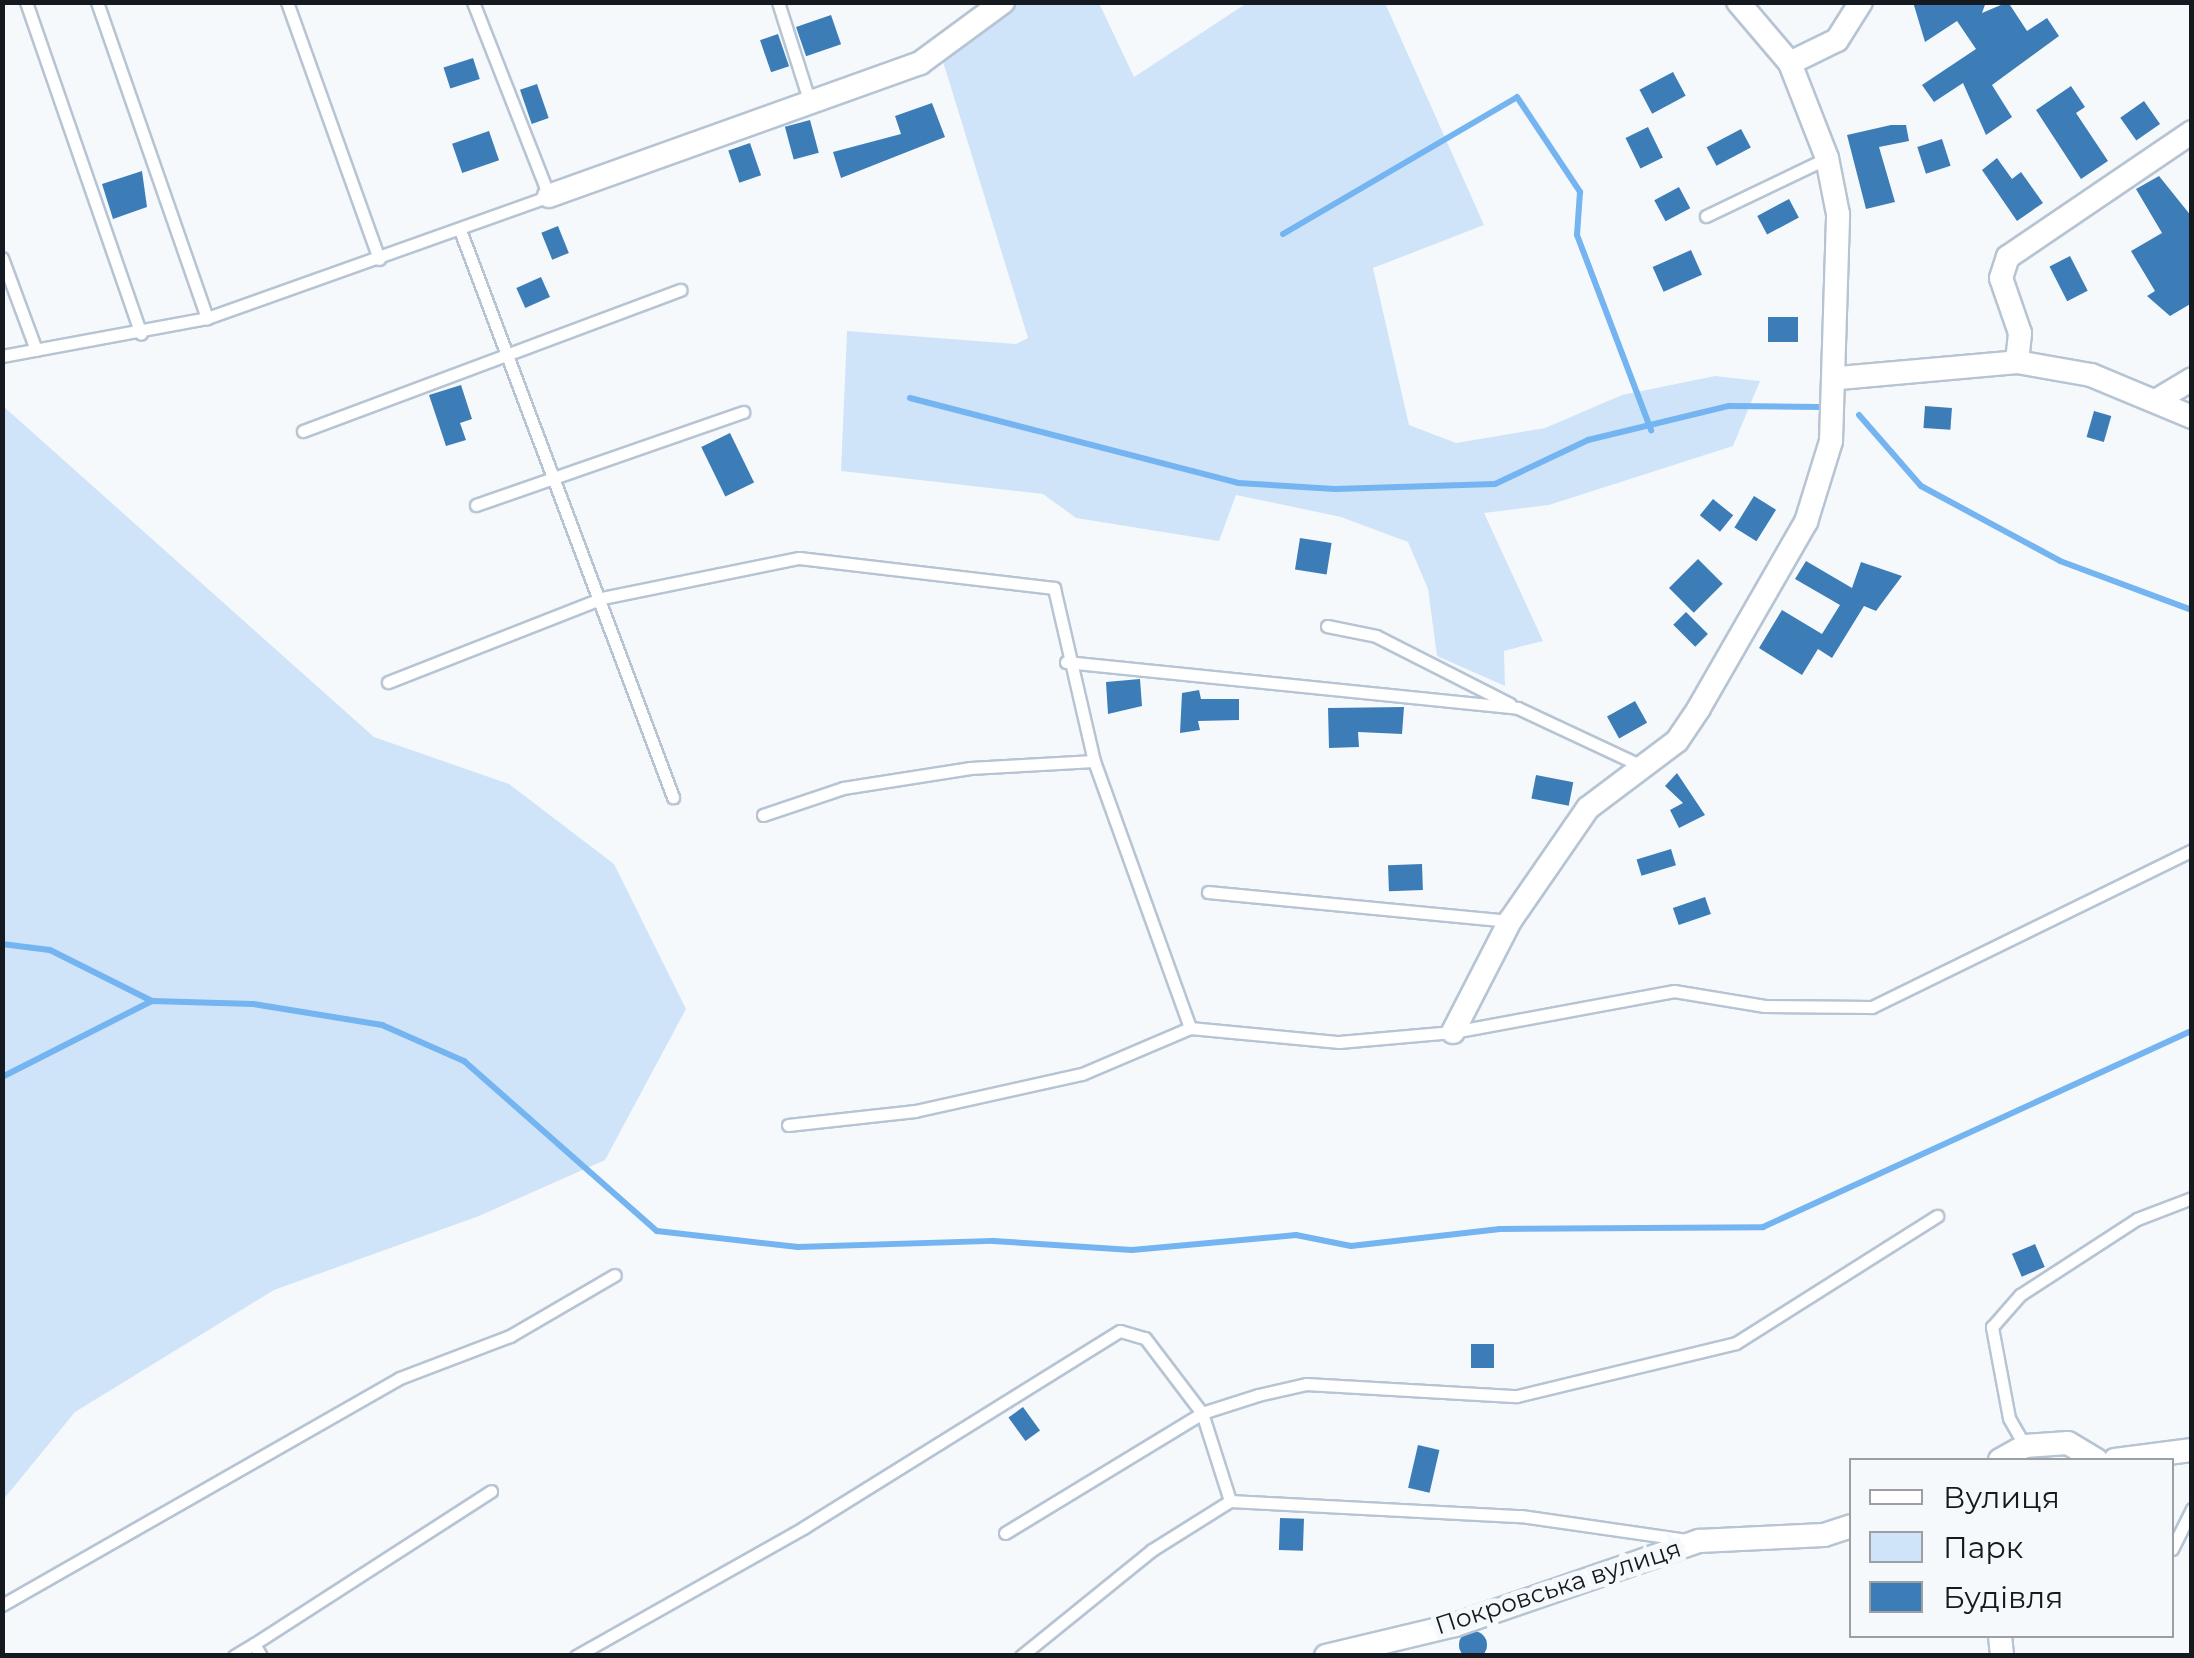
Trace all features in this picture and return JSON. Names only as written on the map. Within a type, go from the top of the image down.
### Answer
[{"type":"street","points":[[548,196],[811,106],[920,63],[975,11],[1003,2]]},
{"type":"street","points":[[1453,1032],[1510,921],[1588,808],[1677,741],[1699,708],[1806,522],[1831,440],[1838,378],[1838,214],[1827,158],[1790,64],[1738,2]]},
{"type":"street","points":[[1790,64],[1836,40],[1862,2]]},
{"type":"street","points":[[2017,362],[2020,333],[2001,278],[2008,256],[2192,132]]},
{"type":"street","points":[[1838,378],[2017,362],[2159,399],[2192,418]]},
{"type":"street","points":[[2159,399],[2192,379]]},
{"type":"street","points":[[2004,1458],[2025,1446],[2068,1443],[2093,1458]]},
{"type":"street","points":[[2130,1458],[2192,1450]]},
{"type":"street","name":"Покровська вулиця","points":[[1326,1656],[1455,1625],[1699,1541],[1824,1535],[1849,1527]]},
{"type":"lane","points":[[26,2],[140,334]]},
{"type":"lane","points":[[97,2],[207,318]]},
{"type":"lane","points":[[286,2],[379,259]]},
{"type":"lane","points":[[2,356],[140,334],[207,318],[548,196],[473,2]]},
{"type":"lane","points":[[778,2],[811,106]]},
{"type":"lane","points":[[1706,216],[1827,158]]},
{"type":"lane","points":[[460,230],[513,354],[673,797]]},
{"type":"lane","points":[[2,258],[36,350]]},
{"type":"lane","points":[[303,431],[680,290]]},
{"type":"lane","points":[[476,505],[743,412]]},
{"type":"lane","points":[[388,682],[602,598],[799,558],[1054,588],[1066,662],[1094,761],[1190,1028]]},
{"type":"lane","points":[[1327,626],[1376,636],[1643,766]]},
{"type":"lane","points":[[1066,662],[1518,708]]},
{"type":"lane","points":[[763,815],[861,786],[1094,761]]},
{"type":"lane","points":[[788,1125],[915,1111],[1082,1074],[1190,1028],[1339,1042],[1453,1032],[1674,992],[1765,1006],[1872,1007],[2192,850]]},
{"type":"lane","points":[[1208,892],[1510,921]]},
{"type":"lane","points":[[2025,1446],[2009,1418],[1992,1327],[2020,1295],[2137,1219],[2192,1198]]},
{"type":"lane","points":[[1005,1534],[1202,1413],[1306,1384],[1516,1396],[1648,1367],[1736,1342],[1937,1216]]},
{"type":"lane","points":[[2,1605],[400,1378],[510,1336],[616,1276]]},
{"type":"lane","points":[[576,1656],[804,1528],[1120,1332],[1145,1338],[1202,1413],[1230,1501]]},
{"type":"lane","points":[[234,1656],[257,1650],[491,1491]]},
{"type":"lane","points":[[1021,1656],[1152,1550],[1230,1501],[1521,1516],[1699,1541]]},
{"type":"lane","points":[[2174,1544],[2192,1509]]},
{"type":"green space","points":[[1009,3],[1099,3],[1134,77],[1247,3],[1385,3],[1484,225],[1373,268],[1409,425],[1456,443],[1545,428],[1622,395],[1715,376],[1760,381],[1733,446],[1549,505],[1484,513],[1543,641],[1504,651],[1505,686],[1437,656],[1428,589],[1408,542],[1341,517],[1236,495],[1219,541],[1076,518],[1043,494],[841,471],[847,331],[1016,344],[1028,338],[941,55]]},
{"type":"green space","points":[[3,406],[374,737],[509,784],[614,864],[686,1009],[605,1160],[479,1216],[274,1290],[75,1412],[3,1500]]},
{"type":"building","points":[[1913,2],[1986,2],[1982,13],[2008,2],[2027,31],[2047,18],[2059,36],[1992,85],[2012,117],[1986,135],[1963,83],[1934,102],[1922,85],[1976,49],[1957,21],[1925,42]]},
{"type":"building","points":[[831,15],[841,44],[806,56],[796,27]]},
{"type":"building","points":[[778,34],[789,66],[771,72],[760,40]]},
{"type":"building","points":[[473,58],[480,79],[450,89],[444,68]]},
{"type":"building","points":[[1673,72],[1686,96],[1652,114],[1639,90]]},
{"type":"building","points":[[537,84],[549,118],[532,124],[520,90]]},
{"type":"building","points":[[2071,86],[2085,107],[2076,113],[2108,161],[2081,179],[2036,110]]},
{"type":"building","points":[[2144,101],[2160,124],[2136,141],[2120,118]]},
{"type":"building","points":[[932,103],[945,137],[841,178],[833,152],[901,134],[895,116]]},
{"type":"building","points":[[810,120],[819,153],[794,160],[785,127]]},
{"type":"building","points":[[1906,125],[1909,141],[1879,147],[1895,202],[1866,209],[1847,135]]},
{"type":"building","points":[[1648,127],[1663,158],[1640,169],[1626,138]]},
{"type":"building","points":[[1741,129],[1751,148],[1716,166],[1707,147]]},
{"type":"building","points":[[489,131],[499,160],[462,173],[452,144]]},
{"type":"building","points":[[1942,139],[1951,166],[1926,174],[1917,147]]},
{"type":"building","points":[[750,143],[761,175],[739,183],[728,150]]},
{"type":"building","points":[[1997,158],[2012,179],[2021,172],[2043,203],[2017,221],[1982,170]]},
{"type":"building","points":[[142,171],[147,207],[113,219],[102,184]]},
{"type":"building","points":[[2159,176],[2192,217],[2192,303],[2170,316],[2147,296],[2155,291],[2131,251],[2162,233],[2136,189]]},
{"type":"building","points":[[1679,187],[1690,208],[1666,221],[1654,200]]},
{"type":"building","points":[[1789,199],[1799,218],[1767,234],[1757,216]]},
{"type":"building","points":[[558,226],[569,253],[552,260],[541,233]]},
{"type":"building","points":[[1691,250],[1702,275],[1664,292],[1653,267]]},
{"type":"building","points":[[2070,256],[2088,291],[2067,301],[2050,266]]},
{"type":"building","points":[[541,277],[550,297],[525,308],[516,288]]},
{"type":"building","points":[[1768,317],[1798,317],[1798,342],[1768,342]]},
{"type":"building","points":[[461,385],[472,419],[460,423],[466,440],[446,446],[429,395]]},
{"type":"building","points":[[1925,406],[1952,408],[1950,430],[1923,428]]},
{"type":"building","points":[[2094,411],[2111,416],[2104,442],[2087,437]]},
{"type":"building","points":[[730,433],[754,482],[725,496],[701,447]]},
{"type":"building","points":[[1754,496],[1776,510],[1756,541],[1734,527]]},
{"type":"building","points":[[1713,499],[1733,515],[1720,532],[1700,515]]},
{"type":"building","points":[[1300,538],[1332,543],[1327,575],[1295,570]]},
{"type":"building","points":[[1698,559],[1723,584],[1694,613],[1669,588]]},
{"type":"building","points":[[1806,561],[1852,588],[1861,562],[1902,576],[1876,611],[1864,606],[1832,658],[1818,649],[1802,675],[1759,648],[1782,610],[1822,634],[1840,605],[1795,579]]},
{"type":"building","points":[[1686,612],[1708,634],[1695,647],[1673,625]]},
{"type":"building","points":[[1140,679],[1142,706],[1108,714],[1106,682]]},
{"type":"building","points":[[1199,690],[1201,699],[1239,699],[1239,720],[1198,721],[1200,730],[1180,733],[1182,693]]},
{"type":"building","points":[[1635,701],[1647,723],[1619,738],[1607,717]]},
{"type":"building","points":[[1404,707],[1402,734],[1358,732],[1359,747],[1329,748],[1328,708]]},
{"type":"building","points":[[1677,773],[1705,815],[1679,828],[1670,810],[1683,803],[1665,786]]},
{"type":"building","points":[[1536,775],[1573,782],[1569,806],[1531,799]]},
{"type":"building","points":[[1671,849],[1676,865],[1642,876],[1637,860]]},
{"type":"building","points":[[1422,864],[1423,890],[1389,891],[1388,865]]},
{"type":"building","points":[[1705,897],[1711,914],[1679,925],[1673,908]]},
{"type":"building","points":[[2035,1244],[2045,1267],[2022,1277],[2012,1254]]},
{"type":"building","points":[[1471,1344],[1494,1344],[1494,1368],[1471,1368]]},
{"type":"building","points":[[1023,1407],[1040,1430],[1025,1441],[1008,1418]]},
{"type":"building","points":[[1418,1445],[1439,1450],[1430,1493],[1408,1488]]},
{"type":"building","points":[[1280,1518],[1304,1519],[1303,1551],[1279,1550]]},
{"type":"building","points":[[1473,1631],[1483,1635],[1487,1645],[1483,1655],[1473,1659],[1463,1655],[1459,1645],[1463,1635]]},
{"type":"waterway","points":[[1283,234],[1517,97],[1580,192],[1577,235],[1651,430]]},
{"type":"waterway","points":[[910,398],[1238,483],[1335,489],[1495,484],[1588,440],[1729,406],[1818,407]]},
{"type":"waterway","points":[[1859,415],[1921,486],[2060,561],[2192,610]]},
{"type":"waterway","points":[[2,944],[50,950],[152,1001]]},
{"type":"waterway","points":[[2,1077],[152,1001],[253,1004],[382,1025],[464,1061],[657,1231],[798,1247],[993,1241],[1132,1250],[1296,1235],[1351,1246],[1500,1229],[1763,1227],[2192,1031]]}]
